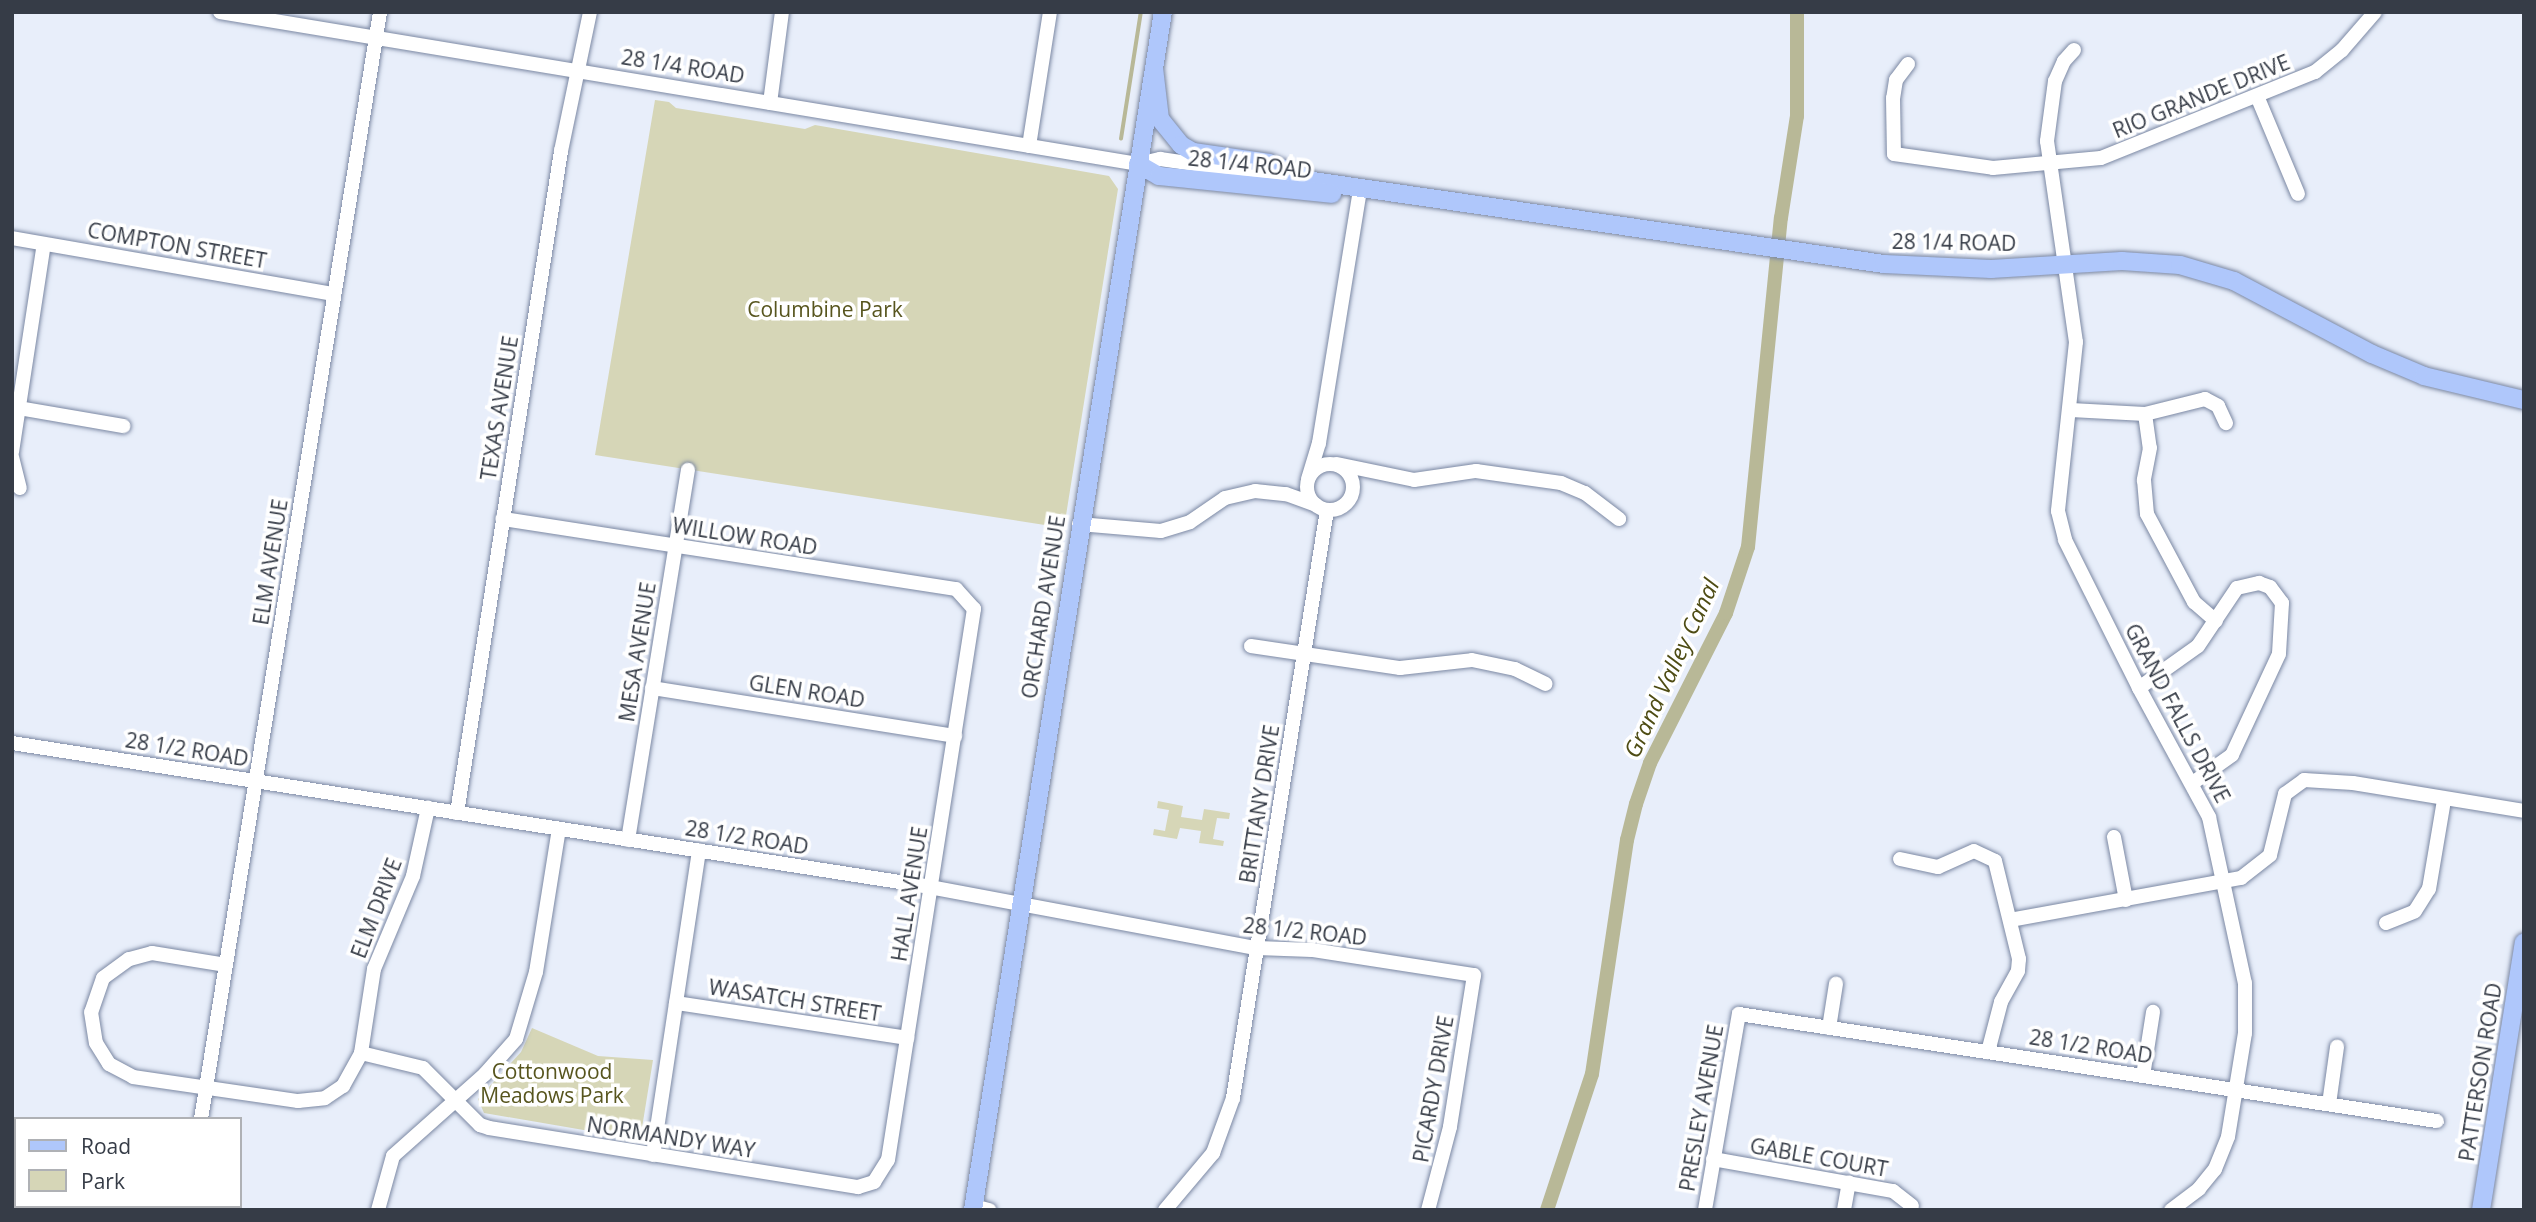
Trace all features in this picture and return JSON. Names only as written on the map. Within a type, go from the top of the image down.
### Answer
[{"type":"main road","name":"ORCHARD AVENUE","points":[[979,1209],[1021,902],[1079,524],[1163,12]]},
{"type":"main road","points":[[1154,68],[1160,119],[1181,145],[1193,152],[1269,163],[1313,181]]},
{"type":"main road","name":"28 1/4 ROAD","points":[[1138,164],[1171,177],[1318,194],[1360,191]]},
{"type":"main road","name":"28 1/4 ROAD","points":[[1313,181],[1360,191],[1760,247],[1949,268],[2144,261],[2207,272],[2255,290],[2399,366],[2479,393],[2524,400]]},
{"type":"main road","name":"PATTERSON ROAD","points":[[2481,1210],[2524,942]]},
{"type":"street","name":"28 1/4 ROAD","points":[[220,12],[1138,164],[1160,159],[1313,181]]},
{"type":"street","name":"ELM AVENUE","points":[[201,1117],[380,12]]},
{"type":"street","name":"TEXAS AVENUE","points":[[457,813],[502,519],[576,71],[590,12]]},
{"type":"street","points":[[770,103],[782,12]]},
{"type":"street","points":[[1029,146],[1050,12]]},
{"type":"street","name":"RIO GRANDE DRIVE","points":[[1908,64],[1896,80],[1893,98],[1894,154],[1993,168],[2113,156],[2322,66],[2375,12]]},
{"type":"street","name":"GRAND FALLS DRIVE","points":[[2074,50],[2064,61],[2055,81],[2048,163],[2076,342],[2071,410],[2058,494],[2060,522],[2138,688],[2194,782],[2210,817],[2227,882],[2247,1009],[2228,1137],[2215,1170],[2199,1189],[2171,1210]]},
{"type":"street","points":[[2257,96],[2298,194]]},
{"type":"street","points":[[1322,508],[1307,490],[1308,479],[1319,443],[1360,191]]},
{"type":"street","name":"COMPTON STREET","points":[[12,238],[334,294]]},
{"type":"street","points":[[20,488],[12,455],[44,244]]},
{"type":"street","points":[[2071,410],[2145,414],[2205,398],[2218,406],[2227,423]]},
{"type":"street","points":[[19,408],[123,425]]},
{"type":"street","points":[[2145,414],[2150,448],[2144,480],[2147,514],[2194,602],[2216,621]]},
{"type":"street","points":[[1308,479],[1317,468],[1337,464],[1414,480],[1476,471],[1561,483],[1585,493],[1619,519]]},
{"type":"street","points":[[1079,524],[1161,531],[1189,522],[1225,498],[1255,491],[1286,494],[1322,508],[1342,507],[1352,495],[1353,480],[1337,464]]},
{"type":"street","name":"MESA AVENUE","points":[[628,839],[688,470]]},
{"type":"street","name":"BRITTANY DRIVE","points":[[1165,1210],[1207,1162],[1227,1121],[1304,655],[1322,508]]},
{"type":"street","name":"WILLOW ROAD","points":[[502,519],[956,589],[974,609]]},
{"type":"street","points":[[2138,688],[2198,646],[2216,621],[2229,596],[2246,584],[2270,587],[2283,603],[2279,654],[2232,755],[2194,782]]},
{"type":"street","name":"HALL AVENUE","points":[[874,1182],[888,1160],[974,609]]},
{"type":"street","points":[[1251,646],[1400,668],[1472,660],[1515,669],[1546,684]]},
{"type":"street","name":"GLEN ROAD","points":[[652,688],[955,736]]},
{"type":"street","name":"28 1/2 ROAD","points":[[12,743],[931,887],[1021,902],[1115,925],[1257,948],[1312,950],[1474,975]]},
{"type":"street","points":[[2010,920],[2227,882],[2252,872],[2270,855],[2286,794],[2304,780],[2353,783],[2524,811]]},
{"type":"street","points":[[2386,923],[2415,911],[2429,889],[2444,800]]},
{"type":"street","name":"ELM DRIVE","points":[[205,1089],[313,1101],[343,1086],[361,1053],[374,969],[413,876],[428,808]]},
{"type":"street","points":[[378,1210],[393,1156],[516,1039],[536,972],[559,829]]},
{"type":"street","points":[[2114,837],[2126,900]]},
{"type":"street","points":[[653,1156],[699,850]]},
{"type":"street","points":[[1900,859],[1938,867],[1961,854],[1985,854],[1995,862],[2001,876],[2018,971],[2001,1002],[1987,1052]]},
{"type":"street","points":[[205,1089],[133,1077],[109,1064],[96,1043],[91,1012],[103,978],[129,959],[152,953],[226,965]]},
{"type":"street","name":"PICARDY DRIVE","points":[[1428,1210],[1450,1127],[1474,975]]},
{"type":"street","points":[[1829,1028],[1836,985]]},
{"type":"street","name":"WASATCH STREET","points":[[676,1003],[907,1038]]},
{"type":"street","points":[[2143,1076],[2153,1012]]},
{"type":"street","name":"28 1/2 ROAD","points":[[1739,1014],[2437,1121]]},
{"type":"street","name":"PRESLEY AVENUE","points":[[1705,1210],[1739,1014]]},
{"type":"street","points":[[2329,1104],[2337,1046]]},
{"type":"street","name":"NORMANDY WAY","points":[[361,1053],[423,1068],[457,1098],[480,1125],[489,1128],[848,1186],[874,1182]]},
{"type":"street","name":"GABLE COURT","points":[[1713,1159],[1893,1191],[1912,1206]]},
{"type":"street","points":[[1844,1210],[1849,1182]]},
{"type":"green space","name":"Columbine Park","points":[[655,100],[669,102],[676,108],[805,129],[815,125],[1109,176],[1118,189],[1064,528],[595,455]]},
{"type":"green space","points":[[1158,801],[1183,806],[1181,817],[1202,820],[1204,809],[1230,813],[1229,819],[1217,818],[1213,839],[1224,841],[1223,846],[1199,843],[1201,831],[1180,828],[1177,839],[1153,835],[1154,829],[1165,831],[1169,810],[1157,808]]},
{"type":"green space","name":"Cottonwood Meadows Park","points":[[532,1028],[598,1056],[653,1060],[641,1134],[636,1139],[484,1113],[478,1099],[521,1052]]},
{"type":"waterway","points":[[1121,139],[1141,12]]},
{"type":"waterway","name":"Grand Valley Canal","points":[[1547,1210],[1592,1074],[1627,840],[1636,804],[1650,763],[1726,613],[1748,547],[1781,218],[1797,116],[1797,12]]}]
